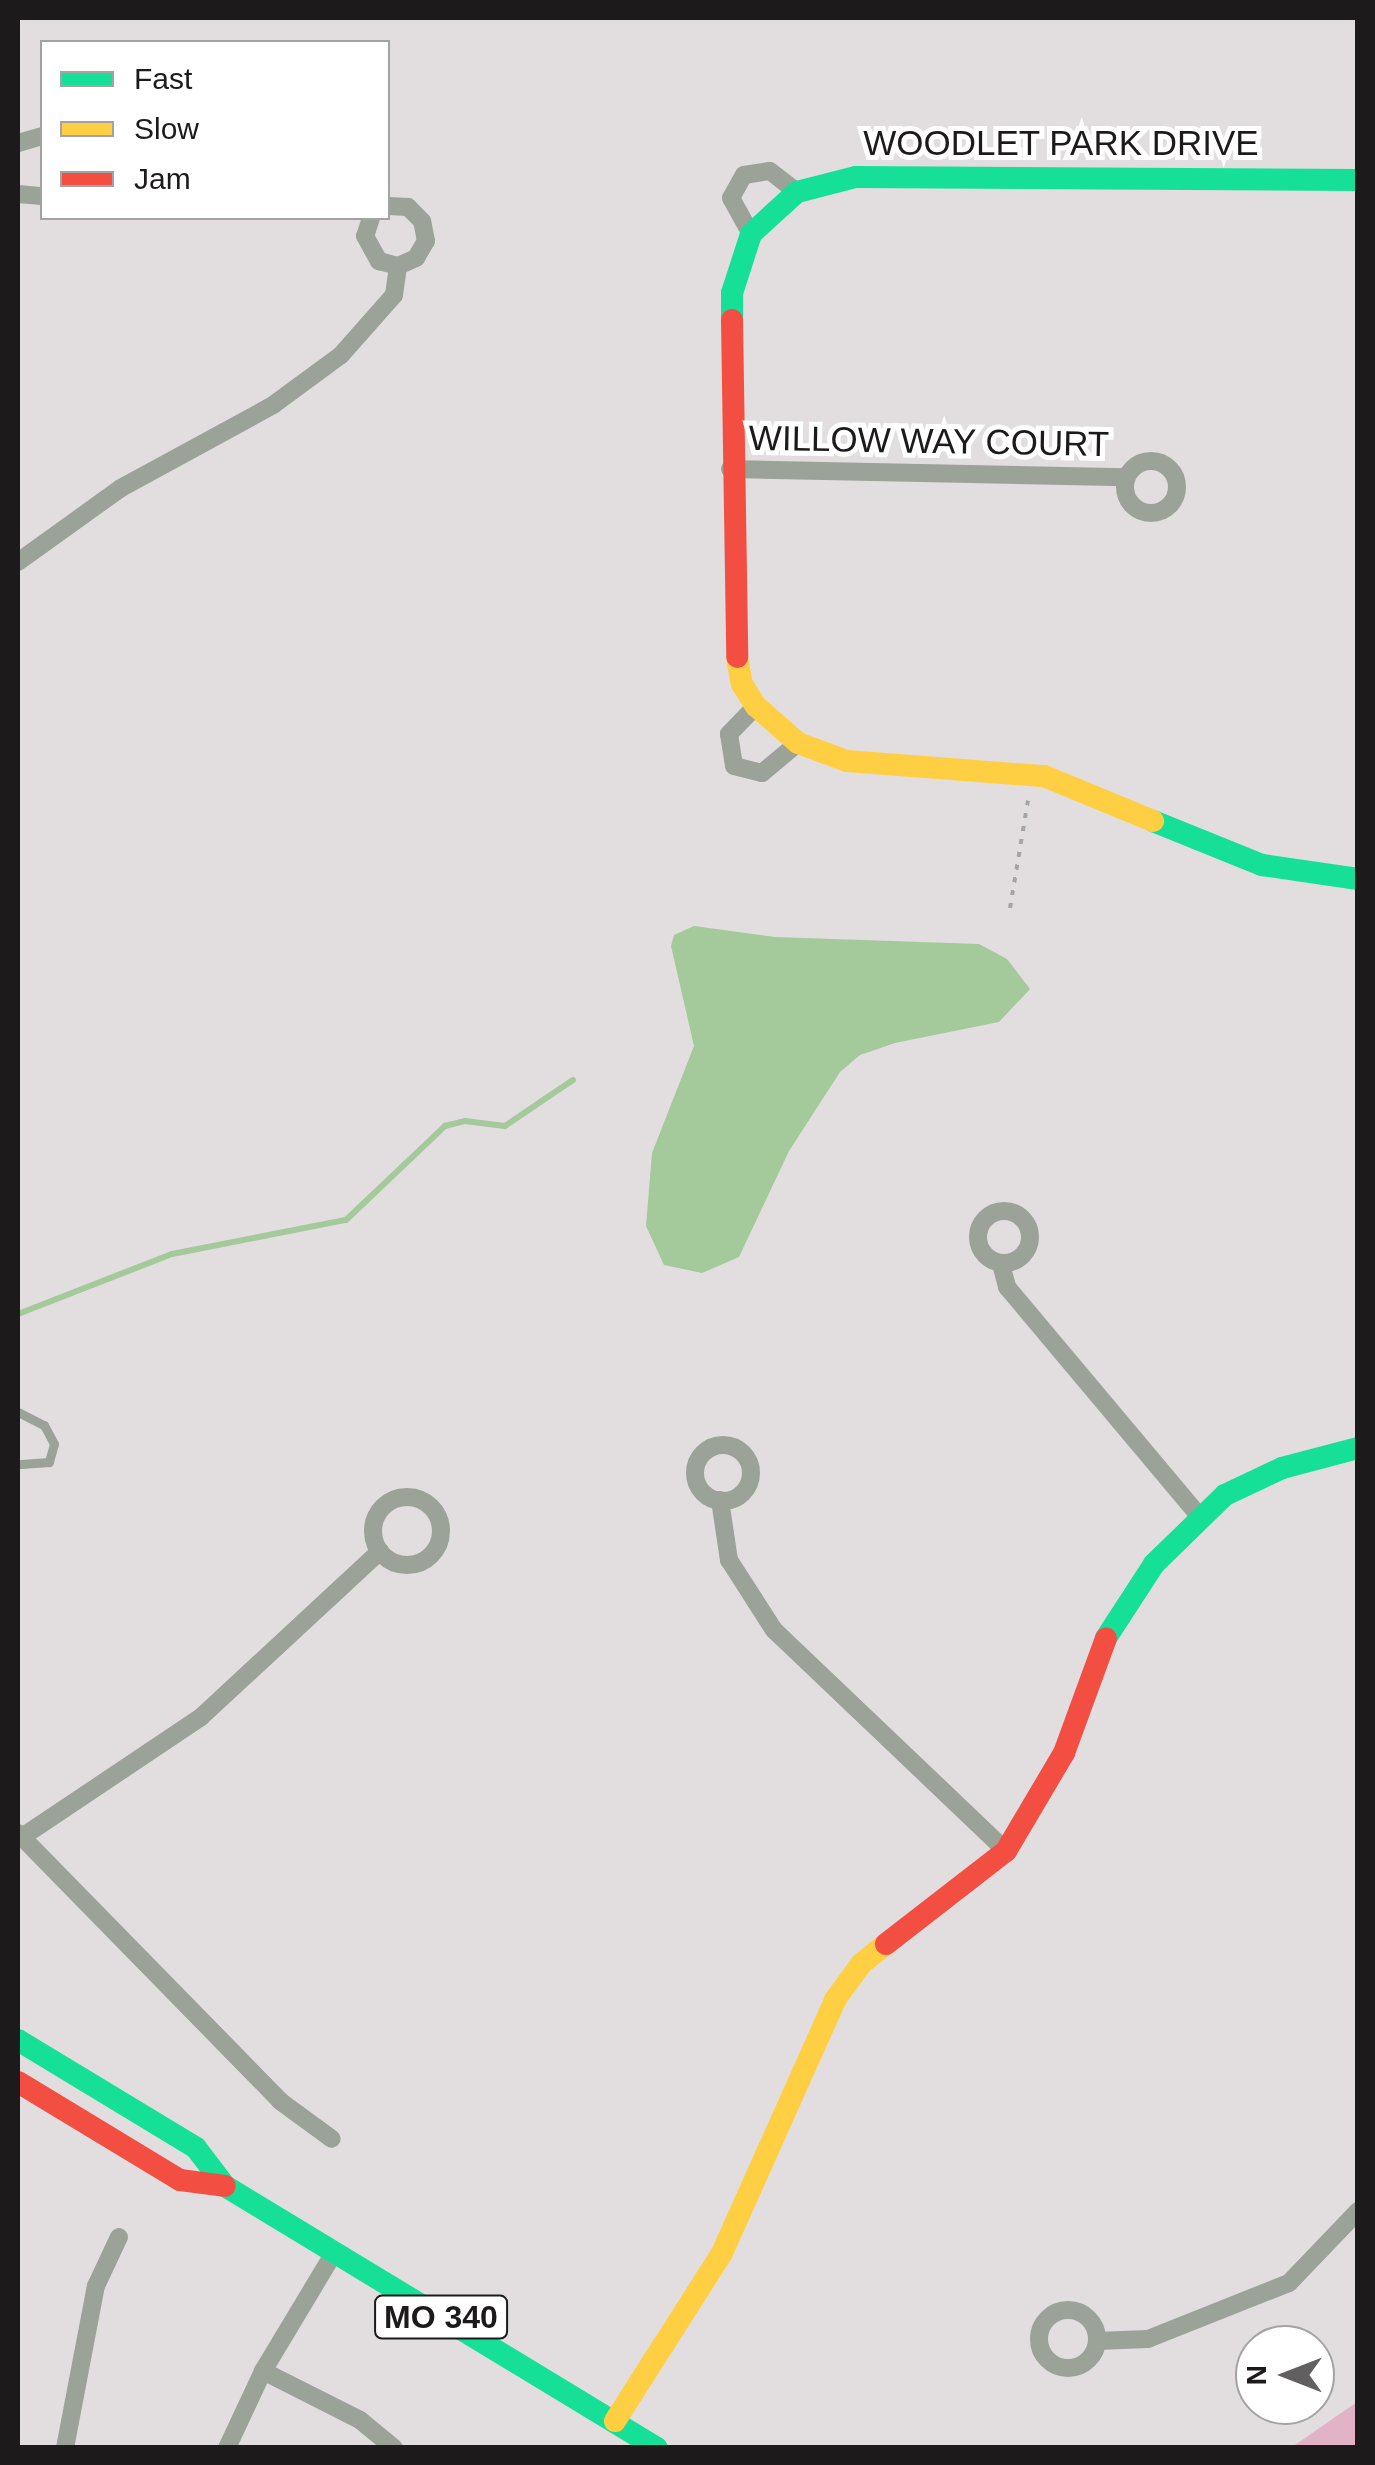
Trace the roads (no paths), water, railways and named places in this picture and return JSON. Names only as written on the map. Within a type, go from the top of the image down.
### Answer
[{"type":"street","points":[[797,192],[770,171],[744,175],[731,198],[751,234],[732,294],[733,637],[742,684],[756,706],[798,743],[847,761],[1044,776],[1262,865],[1358,879]]},
{"type":"street","name":"WOODLET PARK DRIVE","points":[[751,234],[797,192],[856,177],[1358,180]]},
{"type":"street","points":[[371,220],[365,236],[372,254],[398,266],[416,258],[426,230],[408,208],[390,206]]},
{"type":"street","points":[[18,562],[122,488],[273,405],[340,355],[394,295],[398,266]]},
{"type":"street","name":"WILLOW WAY COURT","points":[[730,469],[1126,478]]},
{"type":"street","points":[[756,706],[730,734],[726,749],[734,766],[762,773],[798,743]]},
{"type":"street","points":[[1000,1264],[1007,1288],[1199,1516]]},
{"type":"street","points":[[614,2421],[722,2253],[844,1988],[901,1929],[1006,1851],[1064,1754],[1123,1606],[1199,1516],[1282,1468],[1358,1448]]},
{"type":"street","points":[[720,1500],[729,1560],[774,1630],[1006,1851]]},
{"type":"street","points":[[332,2139],[280,2102],[20,1835],[202,1716],[380,1551]]},
{"type":"street","name":"MO 340","points":[[18,2040],[196,2148],[226,2186],[657,2448]]},
{"type":"street","name":"MO 340","points":[[18,2082],[180,2180],[226,2186]]},
{"type":"street","points":[[1097,2340],[1148,2339],[1289,2283],[1358,2211]]},
{"type":"street","points":[[65,2448],[96,2286],[119,2237]]},
{"type":"street","points":[[227,2448],[263,2371],[334,2253]]},
{"type":"street","points":[[263,2371],[360,2420],[394,2448]]},
{"type":"lane","points":[[18,1412],[44,1425],[54,1444],[49,1462],[18,1464]]},
{"type":"waterway","points":[[18,1314],[172,1254],[346,1220],[445,1126],[465,1121],[505,1126],[573,1080]]}]
